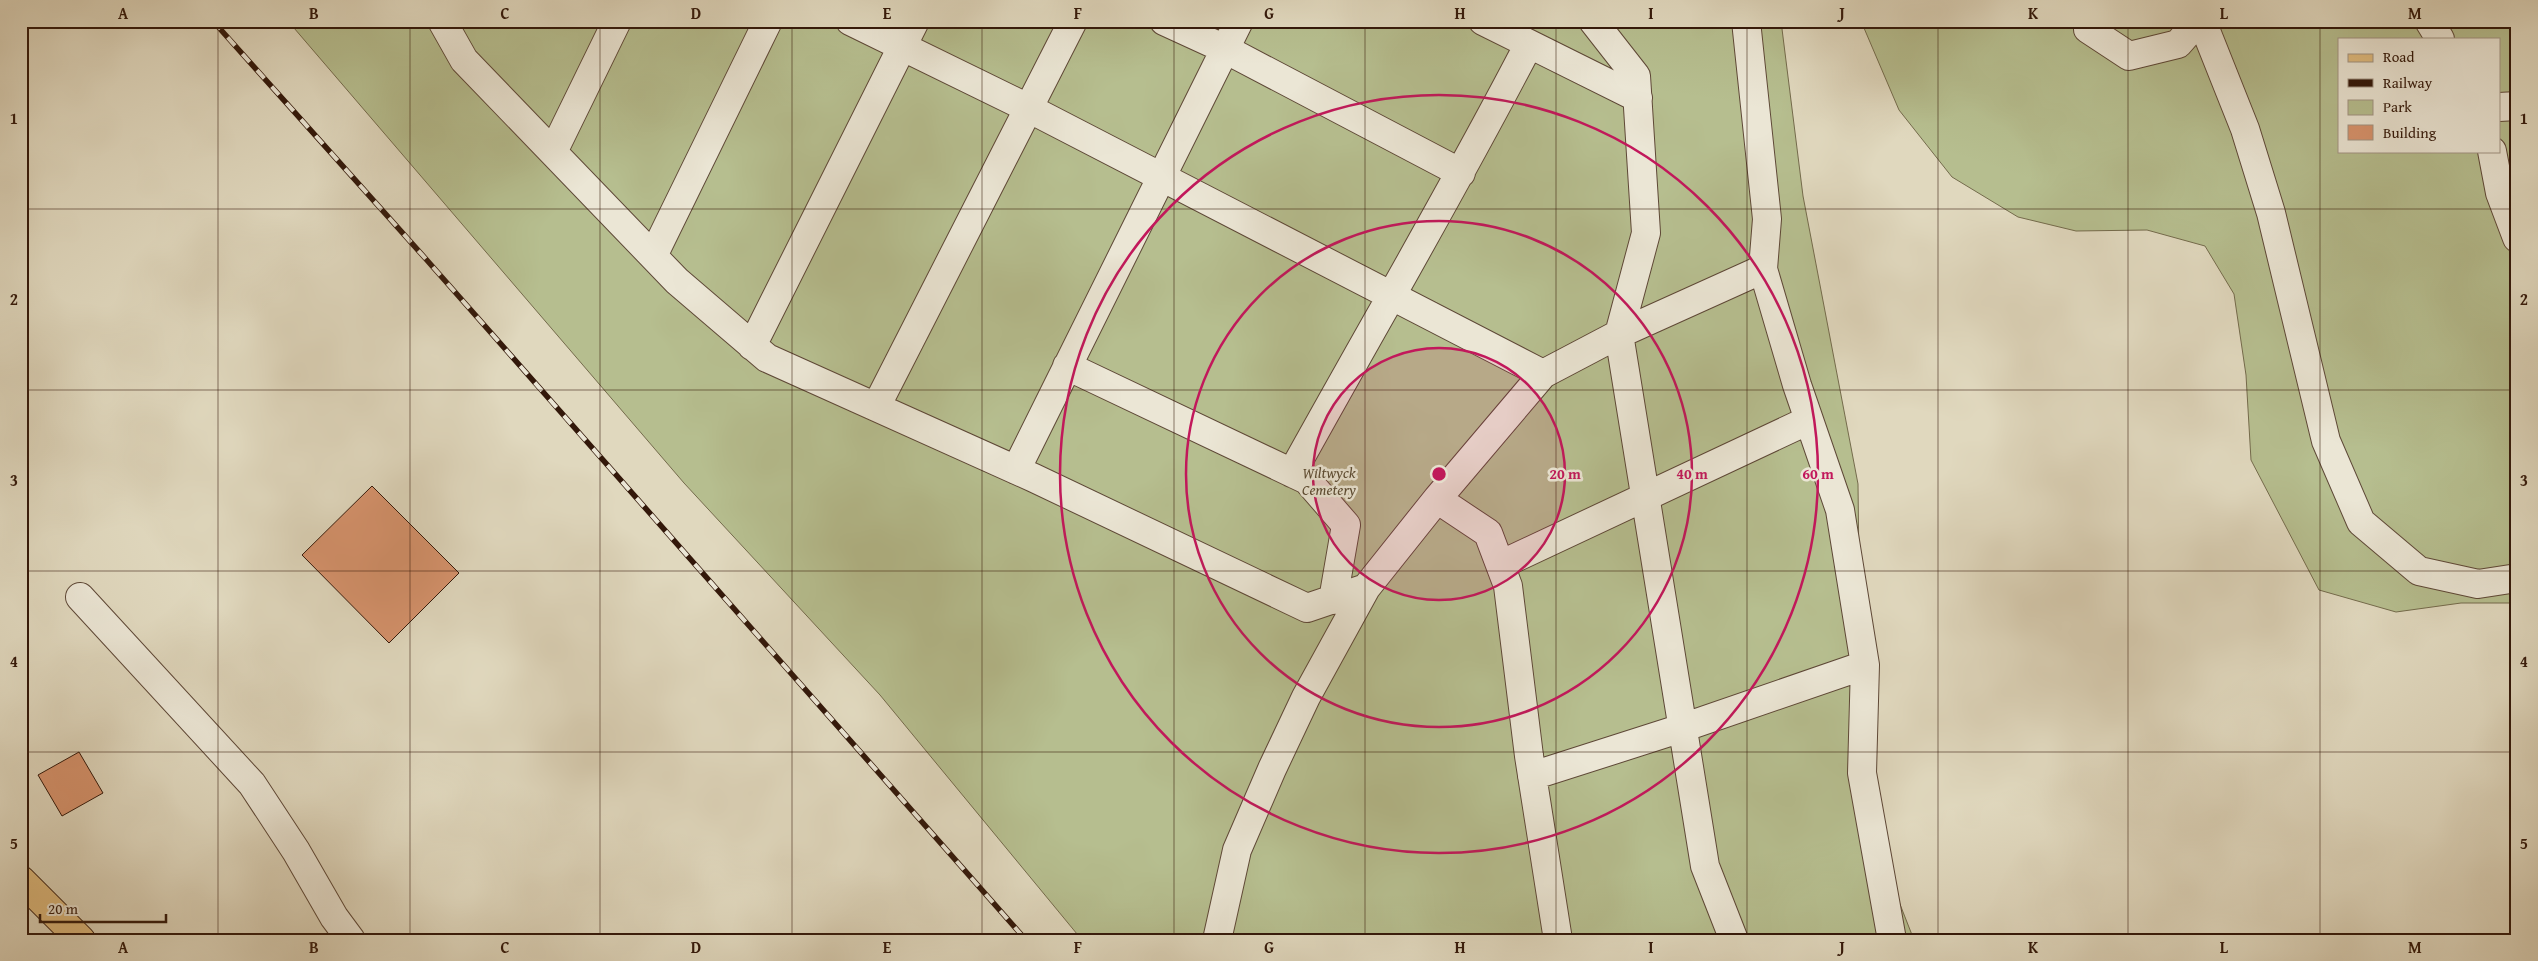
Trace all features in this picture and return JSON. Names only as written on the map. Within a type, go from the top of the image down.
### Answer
[{"type":"main road","points":[[21,880],[81,940]]},
{"type":"lane","points":[[553,152],[618,21]]},
{"type":"lane","points":[[653,256],[768,21]]},
{"type":"lane","points":[[850,21],[1162,176],[1543,374]]},
{"type":"lane","points":[[752,346],[915,21]]},
{"type":"lane","points":[[876,407],[1073,21]]},
{"type":"lane","points":[[1164,21],[1225,49],[1461,173]]},
{"type":"lane","points":[[1016,470],[1238,21]]},
{"type":"lane","points":[[1483,21],[1638,98]]},
{"type":"lane","points":[[1594,21],[1636,76],[1646,233],[1619,334],[1705,866],[1734,940]]},
{"type":"lane","points":[[1746,21],[1767,219],[1763,268],[1809,420],[1840,510],[1865,665],[1862,773],[1892,940]]},
{"type":"lane","points":[[2089,21],[2088,30],[2129,56],[2178,44],[2198,21]]},
{"type":"lane","points":[[2202,21],[2245,129],[2271,213],[2326,441],[2361,522],[2419,571],[2478,584],[2517,578]]},
{"type":"lane","points":[[2429,21],[2439,38]]},
{"type":"lane","points":[[453,28],[464,60],[677,281],[767,358],[1016,470],[1307,608],[1366,588]]},
{"type":"lane","points":[[1292,473],[1461,173],[1529,44]]},
{"type":"lane","points":[[2500,107],[2517,106]]},
{"type":"lane","points":[[2492,152],[2500,193],[2517,238]]},
{"type":"lane","points":[[1217,940],[1237,850],[1306,697],[1366,588],[1437,499],[1543,374],[1619,334],[1763,268]]},
{"type":"lane","points":[[1067,366],[1307,480],[1346,524],[1333,600]]},
{"type":"lane","points":[[1500,565],[1809,420]]},
{"type":"lane","points":[[1437,499],[1488,533],[1508,586],[1532,776],[1558,940]]},
{"type":"lane","points":[[80,597],[252,784],[296,851],[334,917],[351,940]]},
{"type":"lane","points":[[1532,776],[1682,728],[1865,665]]},
{"type":"green space","name":"Wiltwyck Cemetery","points":[[288,21],[1781,21],[1803,196],[1858,484],[1859,570],[1868,725],[1894,889],[1914,940],[1082,940],[880,695],[684,483]]},
{"type":"green space","points":[[1861,21],[2517,21],[2517,603],[2461,603],[2396,612],[2319,590],[2251,460],[2246,375],[2234,294],[2205,246],[2147,230],[2076,231],[2018,217],[1952,177],[1899,110]]},
{"type":"building","points":[[372,486],[459,573],[389,643],[302,555]]},
{"type":"building","points":[[79,752],[103,793],[62,816],[38,775]]},
{"type":"railway","points":[[213,21],[425,258],[1026,940]]}]
